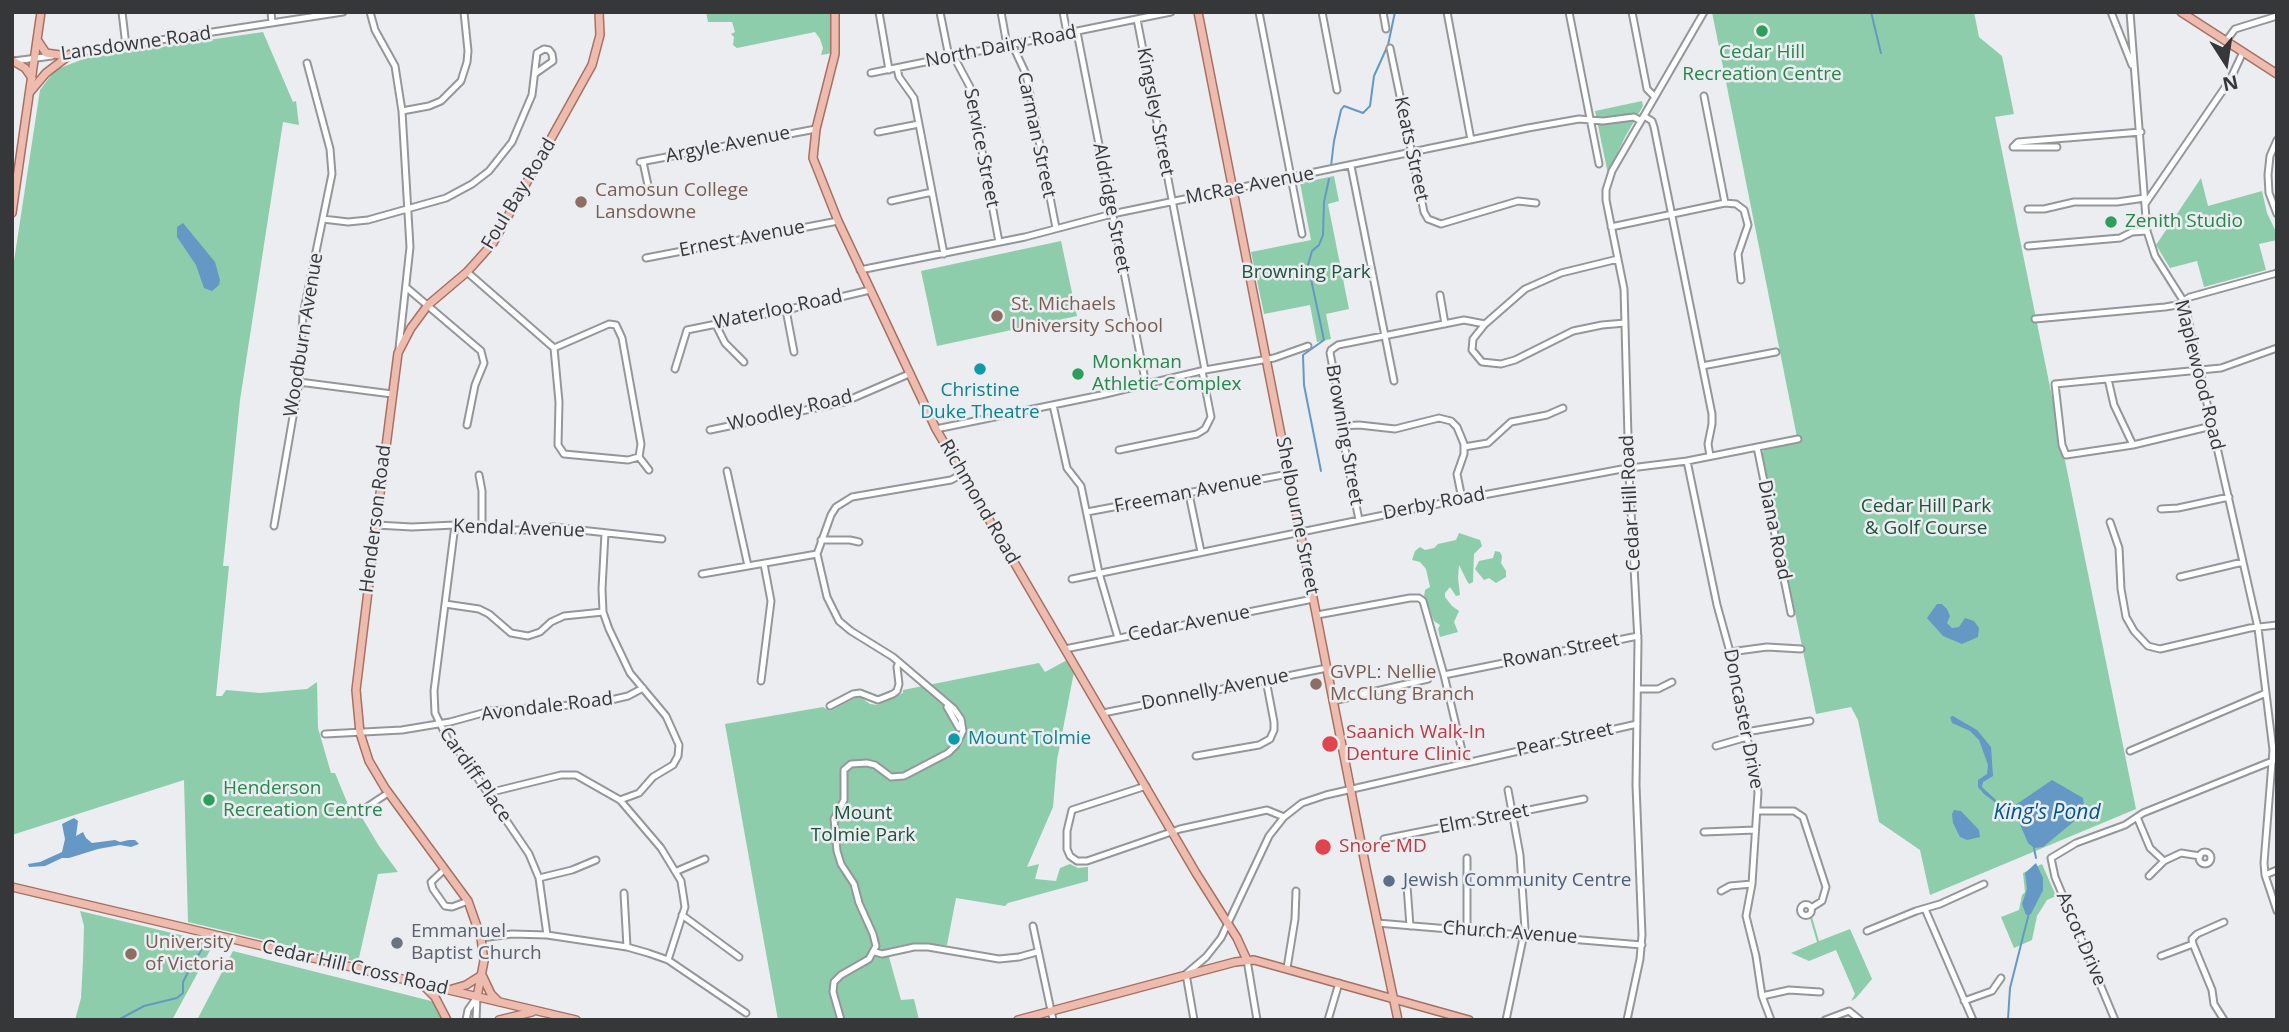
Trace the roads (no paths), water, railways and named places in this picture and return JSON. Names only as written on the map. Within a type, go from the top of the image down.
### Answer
[{"type":"main road","points":[[12,212],[16,158],[32,78],[41,12]]},
{"type":"main road","name":"Foul Bay Road","points":[[398,353],[411,328],[428,305],[467,272],[493,243],[584,81],[598,49],[599,12]]},
{"type":"main road","name":"Richmond Road","points":[[835,12],[835,54],[816,129],[814,163],[838,221],[936,429],[1247,960]]},
{"type":"main road","name":"Shelbourne Street","points":[[1198,12],[1398,1020]]},
{"type":"main road","points":[[2181,12],[2277,74]]},
{"type":"main road","points":[[37,40],[46,53],[60,55]]},
{"type":"main road","points":[[29,93],[46,73],[71,54]]},
{"type":"main road","points":[[13,61],[25,68],[32,78]]},
{"type":"main road","name":"Henderson Road","points":[[398,353],[356,690],[359,733],[369,761],[388,793],[468,901],[481,938],[484,961],[477,997]]},
{"type":"main road","name":"Cedar Hill Cross Road","points":[[12,887],[576,1020]]},
{"type":"main road","points":[[1018,1020],[1247,960],[1287,968],[1469,1020]]},
{"type":"main road","points":[[448,990],[466,985],[482,975],[491,994],[499,1002]]},
{"type":"main road","points":[[421,984],[435,997],[447,1020]]},
{"type":"main road","points":[[499,1020],[536,1011]]},
{"type":"street","points":[[122,12],[126,46]]},
{"type":"street","points":[[271,12],[272,23]]},
{"type":"street","name":"Lansdowne Road","points":[[13,61],[343,12]]},
{"type":"street","name":"Henderson Road","points":[[370,12],[375,30],[395,66],[402,111],[410,247],[398,353]]},
{"type":"street","points":[[402,111],[441,101],[461,81],[468,51],[464,12]]},
{"type":"street","points":[[879,12],[889,70]]},
{"type":"street","name":"Service Street","points":[[940,12],[952,57],[970,87],[999,242]]},
{"type":"street","name":"Carman Street","points":[[1001,12],[1010,45],[1026,74],[1056,228]]},
{"type":"street","points":[[1063,12],[1067,33]]},
{"type":"street","points":[[1124,12],[1126,21]]},
{"type":"street","name":"North Dairy Road","points":[[871,73],[1171,12]]},
{"type":"street","points":[[1259,12],[1302,234]]},
{"type":"street","points":[[1322,12],[1337,90]]},
{"type":"street","points":[[1383,12],[1386,29]]},
{"type":"street","points":[[1447,12],[1471,140]]},
{"type":"street","points":[[1569,12],[1599,164]]},
{"type":"street","points":[[1632,12],[1647,89],[1655,97]]},
{"type":"street","name":"Cedar Hill Road","points":[[1627,1020],[1642,944],[1636,785],[1637,636],[1624,289],[1606,201],[1609,178],[1704,12]]},
{"type":"street","name":"Maplewood Road","points":[[2111,12],[2130,57],[2136,85]]},
{"type":"street","points":[[2116,23],[2127,23],[2130,15]]},
{"type":"street","name":"Maplewood Road","points":[[2130,15],[2147,231],[2155,256],[2183,302],[2258,628],[2275,760],[2265,830],[2265,875],[2277,911]]},
{"type":"street","points":[[2226,41],[2235,29],[2277,16]]},
{"type":"street","name":"Kingsley Street","points":[[1119,450],[1197,434],[1209,424],[1211,414],[1137,19]]},
{"type":"street","name":"Aldridge Street","points":[[1077,32],[1146,385]]},
{"type":"street","name":"Keats Street","points":[[1390,48],[1424,212],[1428,219],[1435,223],[1449,223],[1518,201],[1536,203]]},
{"type":"street","points":[[323,219],[358,222],[463,190],[489,171],[502,157],[519,129],[532,95],[537,53],[548,50],[553,61],[536,73]]},
{"type":"street","points":[[2028,209],[2044,209],[2074,202],[2145,201],[2230,80],[2243,52]]},
{"type":"street","name":"Woodburn Avenue","points":[[274,526],[299,382],[303,315],[330,187],[332,163],[307,63]]},
{"type":"street","points":[[897,68],[899,77],[913,96],[944,254]]},
{"type":"street","points":[[1704,96],[1725,203]]},
{"type":"street","points":[[1643,118],[1654,123],[1673,214],[1712,419],[1708,442],[1710,456]]},
{"type":"street","name":"McRae Avenue","points":[[860,270],[999,242],[1112,214],[1574,120],[1643,118]]},
{"type":"street","points":[[878,132],[919,124]]},
{"type":"street","name":"Argyle Avenue","points":[[649,190],[642,162],[816,129]]},
{"type":"street","points":[[2057,147],[2012,147],[2018,142],[2141,132]]},
{"type":"street","points":[[2277,140],[2270,156],[2268,175],[2269,192],[2277,214]]},
{"type":"street","points":[[1351,166],[1394,381]]},
{"type":"street","points":[[891,201],[932,192]]},
{"type":"street","points":[[1611,227],[1725,203],[1740,207],[1748,219],[1748,231],[1738,254],[1741,280]]},
{"type":"street","name":"Ernest Avenue","points":[[646,258],[838,221]]},
{"type":"street","points":[[2028,246],[2120,238],[2132,232],[2147,231]]},
{"type":"street","points":[[1618,260],[1570,270],[1543,280],[1516,295],[1485,324],[1473,339],[1472,350],[1479,361],[1496,365],[1515,360],[1573,331],[1625,323]]},
{"type":"street","points":[[467,272],[554,348],[560,452],[569,456],[628,460],[639,457]]},
{"type":"street","points":[[2035,319],[2165,307],[2190,297],[2277,273]]},
{"type":"street","points":[[407,288],[478,347],[484,357],[467,425]]},
{"type":"street","name":"Waterloo Road","points":[[675,369],[687,330],[870,290]]},
{"type":"street","points":[[1440,295],[1445,324]]},
{"type":"street","points":[[786,310],[794,352]]},
{"type":"street","points":[[1385,336],[1468,320],[1485,324]]},
{"type":"street","points":[[715,323],[724,343],[744,362]]},
{"type":"street","points":[[554,348],[604,325],[616,325],[622,338],[641,444],[639,457],[649,470]]},
{"type":"street","name":"Browning Street","points":[[1359,520],[1330,353],[1338,345],[1385,336]]},
{"type":"street","points":[[936,429],[1146,385],[1203,370],[1266,359],[1308,346]]},
{"type":"street","points":[[2212,426],[2133,445],[2066,455],[2062,445],[2055,384],[2221,368],[2277,348]]},
{"type":"street","points":[[1702,366],[1776,352]]},
{"type":"street","name":"Woodley Road","points":[[710,430],[844,402],[909,374]]},
{"type":"street","points":[[2108,379],[2114,405],[2133,445]]},
{"type":"street","points":[[299,382],[392,394]]},
{"type":"street","points":[[1053,405],[1066,466],[1082,486],[1099,573],[1118,638]]},
{"type":"street","points":[[1465,447],[1491,441],[1511,422],[1547,415],[1563,408]]},
{"type":"street","points":[[1342,426],[1395,429],[1445,418],[1457,427],[1465,447],[1457,474],[1462,499]]},
{"type":"street","name":"Derby Road","points":[[1072,579],[1462,499],[1687,461],[1798,439]]},
{"type":"street","name":"Diana Road","points":[[1756,447],[1791,613]]},
{"type":"street","name":"Doncaster Drive","points":[[1687,461],[1758,792],[1752,884],[1746,916],[1762,996],[1771,1020]]},
{"type":"street","points":[[727,471],[748,566]]},
{"type":"street","points":[[841,1020],[833,992],[834,982],[841,975],[862,965],[875,952],[876,946],[854,884],[841,864],[837,850],[834,819],[844,800],[844,770],[851,764],[867,763],[875,765],[891,777],[904,776],[948,753],[963,734],[961,719],[954,709],[879,646],[851,631],[835,615],[827,597],[817,554],[826,524],[836,507],[852,497],[951,480],[962,474]]},
{"type":"street","name":"Freeman Avenue","points":[[1087,512],[1289,474]]},
{"type":"street","points":[[478,475],[482,491],[482,527]]},
{"type":"street","points":[[1189,494],[1200,552]]},
{"type":"street","points":[[2161,509],[2229,498]]},
{"type":"street","points":[[2110,522],[2119,548],[2121,589],[2126,617],[2134,631],[2154,649],[2277,625]]},
{"type":"street","name":"Kendal Avenue","points":[[376,525],[455,525],[537,530],[553,527],[662,539]]},
{"type":"street","name":"Cardiff Place","points":[[455,525],[433,691],[435,713],[439,724],[524,845],[539,878],[547,935]]},
{"type":"street","points":[[606,533],[602,573],[603,612],[621,657],[666,716],[677,739],[679,752],[673,765],[653,777],[639,793],[620,800]]},
{"type":"street","points":[[821,540],[859,542]]},
{"type":"street","points":[[702,574],[817,554]]},
{"type":"street","points":[[2180,577],[2243,562]]},
{"type":"street","points":[[761,681],[771,601],[764,564]]},
{"type":"street","points":[[1317,615],[1419,598],[1424,605],[1444,675],[1465,763]]},
{"type":"street","name":"Cedar Avenue","points":[[1065,649],[1313,599]]},
{"type":"street","points":[[445,604],[479,609],[489,614],[510,633],[528,636],[540,632],[551,622],[564,616],[603,612]]},
{"type":"street","name":"Rowan Street","points":[[1444,675],[1637,636]]},
{"type":"street","points":[[1730,652],[1767,647],[1801,649]]},
{"type":"street","points":[[830,706],[853,694],[860,693],[878,699],[893,694],[899,684],[899,662]]},
{"type":"street","name":"Donnelly Avenue","points":[[1103,713],[1327,668]]},
{"type":"street","points":[[1334,701],[1428,679]]},
{"type":"street","points":[[1196,756],[1259,745],[1269,739],[1274,722],[1266,680]]},
{"type":"street","points":[[1638,690],[1658,689],[1672,682]]},
{"type":"street","name":"Avondale Road","points":[[325,734],[402,730],[490,711],[609,701],[643,688]]},
{"type":"street","points":[[2130,751],[2266,693]]},
{"type":"street","points":[[1716,746],[1747,735],[1810,721]]},
{"type":"street","name":"Pear Street","points":[[1284,817],[1306,801],[1351,789],[1637,724]]},
{"type":"street","points":[[2164,862],[2150,848],[2137,817],[2275,760]]},
{"type":"street","points":[[488,793],[549,778],[576,775],[620,800],[662,848],[677,871],[685,899],[668,960]]},
{"type":"street","points":[[1146,786],[1072,810],[1067,831],[1068,853],[1077,861],[1087,861],[1172,832],[1267,810],[1284,817],[1258,855],[1228,926],[1212,950],[1186,974],[1194,1020]]},
{"type":"street","points":[[1507,1020],[1524,934],[1523,877],[1508,790]]},
{"type":"street","points":[[348,814],[364,809],[388,793]]},
{"type":"street","name":"Elm Street","points":[[1384,839],[1584,799]]},
{"type":"street","points":[[1758,811],[1794,811],[1803,817],[1826,887],[1822,901],[1811,908]]},
{"type":"street","name":"Ascot Drive","points":[[2115,1020],[2055,877],[2051,858],[2073,845],[2137,817]]},
{"type":"street","points":[[1704,832],[1755,830]]},
{"type":"street","points":[[2149,876],[2164,862],[2181,853],[2200,856]]},
{"type":"street","points":[[1467,858],[1467,930]]},
{"type":"street","points":[[677,871],[705,859]]},
{"type":"street","points":[[539,878],[572,870],[596,860]]},
{"type":"street","points":[[445,869],[431,881],[444,906],[452,907],[468,901]]},
{"type":"street","points":[[2265,875],[2277,870]]},
{"type":"street","points":[[1721,891],[1730,886],[1752,884]]},
{"type":"street","points":[[1867,931],[1984,884]]},
{"type":"street","points":[[1407,886],[1410,926]]},
{"type":"street","points":[[1287,968],[1295,919],[1296,891]]},
{"type":"street","points":[[624,893],[628,947]]},
{"type":"street","points":[[1924,909],[1973,1020]]},
{"type":"street","points":[[682,915],[739,957]]},
{"type":"street","points":[[2224,922],[2197,933],[2192,939],[2212,990],[2214,1004],[2224,1020]]},
{"type":"street","name":"Church Avenue","points":[[1377,923],[1642,944]]},
{"type":"street","points":[[1033,926],[1053,1020]]},
{"type":"street","points":[[481,938],[512,933],[547,935],[628,947],[668,960],[746,1013]]},
{"type":"street","points":[[2161,956],[2193,944]]},
{"type":"street","points":[[875,952],[882,954],[914,947],[928,947],[999,959],[1037,952]]},
{"type":"street","points":[[1247,960],[1257,1020]]},
{"type":"street","points":[[1964,1000],[1992,991],[2001,978]]},
{"type":"street","points":[[1328,1020],[1339,983]]},
{"type":"street","points":[[1762,996],[1789,990],[1821,992]]},
{"type":"street","points":[[466,1020],[468,1010],[477,997]]},
{"type":"street","points":[[476,1020],[477,997]]},
{"type":"street","points":[[1825,1020],[1845,1011],[1860,1020]]},
{"type":"water","points":[[183,223],[215,262],[220,280],[219,285],[212,291],[204,288],[196,265],[177,237],[177,227]]},
{"type":"water","points":[[1937,604],[1942,604],[1947,609],[1950,616],[1947,623],[1952,628],[1959,627],[1965,618],[1974,621],[1979,628],[1978,637],[1962,644],[1943,636],[1927,618]]},
{"type":"water","points":[[1953,716],[1977,730],[1991,747],[1993,776],[1983,782],[1982,787],[1996,803],[1978,787],[1978,780],[1987,774],[1988,765],[1979,740],[1970,731],[1952,723],[1950,717]]},
{"type":"water","name":"King's Pond","points":[[2052,780],[2083,798],[2084,808],[2077,819],[2043,847],[2034,848],[2028,843],[2011,808]]},
{"type":"water","points":[[1954,810],[1961,811],[1979,830],[1980,837],[1967,840],[1960,837],[1953,823]]},
{"type":"water","points":[[74,818],[78,821],[76,836],[83,832],[92,843],[135,840],[139,844],[98,849],[62,858],[45,866],[29,867],[28,864],[40,862],[62,852],[65,839],[62,824]]},
{"type":"water","points":[[2036,863],[2043,878],[2043,890],[2031,914],[2026,915],[2022,904],[2027,889],[2025,873]]},
{"type":"waterway","points":[[1331,166],[1341,110],[1344,106],[1363,113],[1370,106],[1374,76],[1388,45],[1395,12]]},
{"type":"waterway","points":[[1871,12],[1881,53]]},
{"type":"waterway","points":[[1321,471],[1304,385],[1303,355],[1324,340],[1308,265],[1312,251],[1319,245],[1323,235],[1324,202],[1329,179]]},
{"type":"waterway","points":[[2034,848],[2036,858]]},
{"type":"waterway","points":[[2008,1019],[2010,988],[2029,913]]},
{"type":"waterway","points":[[118,1020],[144,1006],[177,998],[183,993],[183,982],[205,944]]},
{"type":"place","name":"Cedar Hill Recreation Centre","points":[[1762,31]]},
{"type":"place","name":"Camosun College Lansdowne","points":[[581,202]]},
{"type":"place","name":"Zenith Studio","points":[[2111,222]]},
{"type":"place","name":"St. Michaels University School","points":[[997,316]]},
{"type":"place","name":"Christine Duke Theatre","points":[[980,369]]},
{"type":"place","name":"Monkman Athletic Complex","points":[[1078,374]]},
{"type":"place","name":"GVPL: Nellie McClung Branch","points":[[1316,684]]},
{"type":"place","name":"Mount Tolmie","points":[[954,739]]},
{"type":"place","name":"Saanich Walk-In Denture Clinic","points":[[1330,744]]},
{"type":"place","name":"Henderson Recreation Centre","points":[[209,800]]},
{"type":"place","name":"Snore MD","points":[[1323,847]]},
{"type":"place","name":"Jewish Community Centre","points":[[1389,881]]},
{"type":"place","name":"Emmanuel Baptist Church","points":[[397,943]]},
{"type":"place","name":"University of Victoria","points":[[131,954]]},
{"type":"park label","name":"Browning Park","points":[[1306,273]]},
{"type":"park label","name":"Cedar Hill Park & Golf Course","points":[[1926,518]]},
{"type":"park label","name":"Mount Tolmie Park","points":[[863,825]]}]
